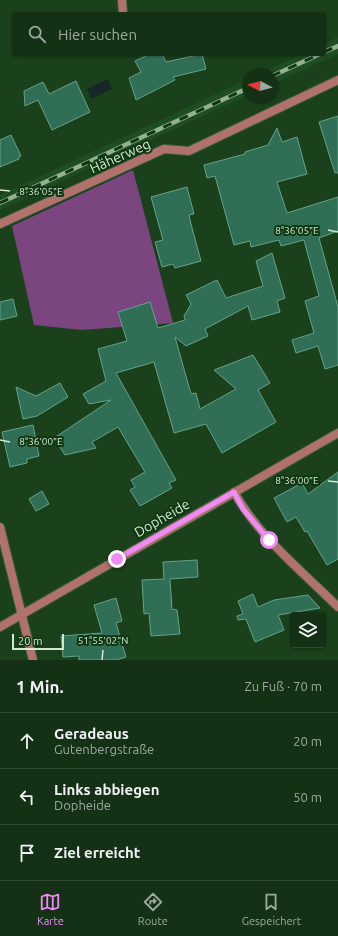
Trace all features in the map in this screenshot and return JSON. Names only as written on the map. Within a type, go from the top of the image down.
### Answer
[{"type":"street","points":[[122,0],[124,12]]},
{"type":"street","name":"Häherweg","points":[[0,224],[164,150],[189,151],[338,80]]},
{"type":"street","name":"Dopheide","points":[[0,627],[338,433]]},
{"type":"street","points":[[234,492],[243,509],[269,540],[338,607]]},
{"type":"street","points":[[0,527],[21,615],[34,660]]},
{"type":"shaded area","points":[[338,37],[338,54],[278,81],[278,68],[272,68],[298,56],[326,56],[326,43]]},
{"type":"shaded area","points":[[108,79],[112,89],[91,99],[87,89]]},
{"type":"shaded area","points":[[242,82],[242,98],[0,210],[0,195]]},
{"type":"shaded area","points":[[133,170],[173,323],[82,330],[34,325],[12,226]]},
{"type":"building","points":[[146,56],[163,56],[166,62],[193,56],[203,56],[206,69],[173,77],[175,80],[136,100],[129,78],[141,72],[135,61]]},
{"type":"building","points":[[76,81],[90,112],[52,130],[38,100],[25,106],[24,91],[43,82],[49,94]]},
{"type":"building","points":[[338,116],[338,173],[335,173],[319,122]]},
{"type":"building","points":[[277,128],[282,142],[297,137],[307,174],[277,182],[287,213],[338,197],[338,231],[319,238],[338,307],[338,365],[325,369],[318,346],[296,353],[292,340],[314,333],[305,301],[319,296],[304,240],[281,246],[279,240],[251,247],[250,241],[234,245],[215,176],[207,178],[204,165],[245,154],[245,152],[268,145]]},
{"type":"building","points":[[11,135],[21,156],[19,159],[0,167],[0,140]]},
{"type":"building","points":[[187,187],[194,214],[189,215],[201,261],[175,268],[173,264],[162,267],[155,242],[163,240],[151,197]]},
{"type":"building","points":[[272,253],[285,298],[277,301],[280,312],[252,320],[248,306],[205,329],[208,336],[186,346],[175,337],[191,394],[196,393],[200,409],[236,389],[214,370],[253,355],[270,383],[258,390],[276,422],[222,453],[206,424],[174,433],[154,362],[116,373],[176,480],[169,483],[172,488],[140,506],[130,490],[135,487],[131,480],[145,472],[118,427],[92,442],[96,448],[65,455],[54,438],[111,400],[89,404],[83,394],[106,381],[98,349],[127,341],[118,312],[150,302],[158,328],[185,320],[184,316],[191,304],[186,295],[217,280],[226,298],[263,286],[256,261]]},
{"type":"building","points":[[13,299],[17,316],[0,320],[0,302]]},
{"type":"building","points":[[60,383],[68,397],[37,416],[23,419],[16,387],[36,396]]},
{"type":"building","points":[[33,425],[39,456],[27,459],[27,463],[10,467],[2,432]]},
{"type":"building","points":[[338,472],[338,559],[327,565],[307,531],[305,532],[296,517],[287,522],[274,498],[302,483],[308,494]]},
{"type":"building","points":[[42,491],[49,504],[36,511],[29,499]]},
{"type":"building","points":[[197,560],[198,577],[170,579],[172,609],[177,610],[180,634],[151,636],[149,613],[144,614],[142,580],[164,579],[163,562]]},
{"type":"building","points":[[253,594],[258,607],[274,600],[308,595],[320,608],[278,615],[284,630],[255,642],[246,619],[238,620],[237,616],[243,614],[238,601]]},
{"type":"building","points":[[116,598],[122,621],[116,623],[126,657],[116,660],[79,660],[79,656],[63,657],[61,636],[102,633],[94,605]]},
{"type":"railway","points":[[326,51],[338,46]]},
{"type":"railway","points":[[278,73],[316,56]]},
{"type":"railway","points":[[0,203],[242,91]]},
{"type":"route","points":[[117,559],[234,492],[243,509],[269,540]]}]
